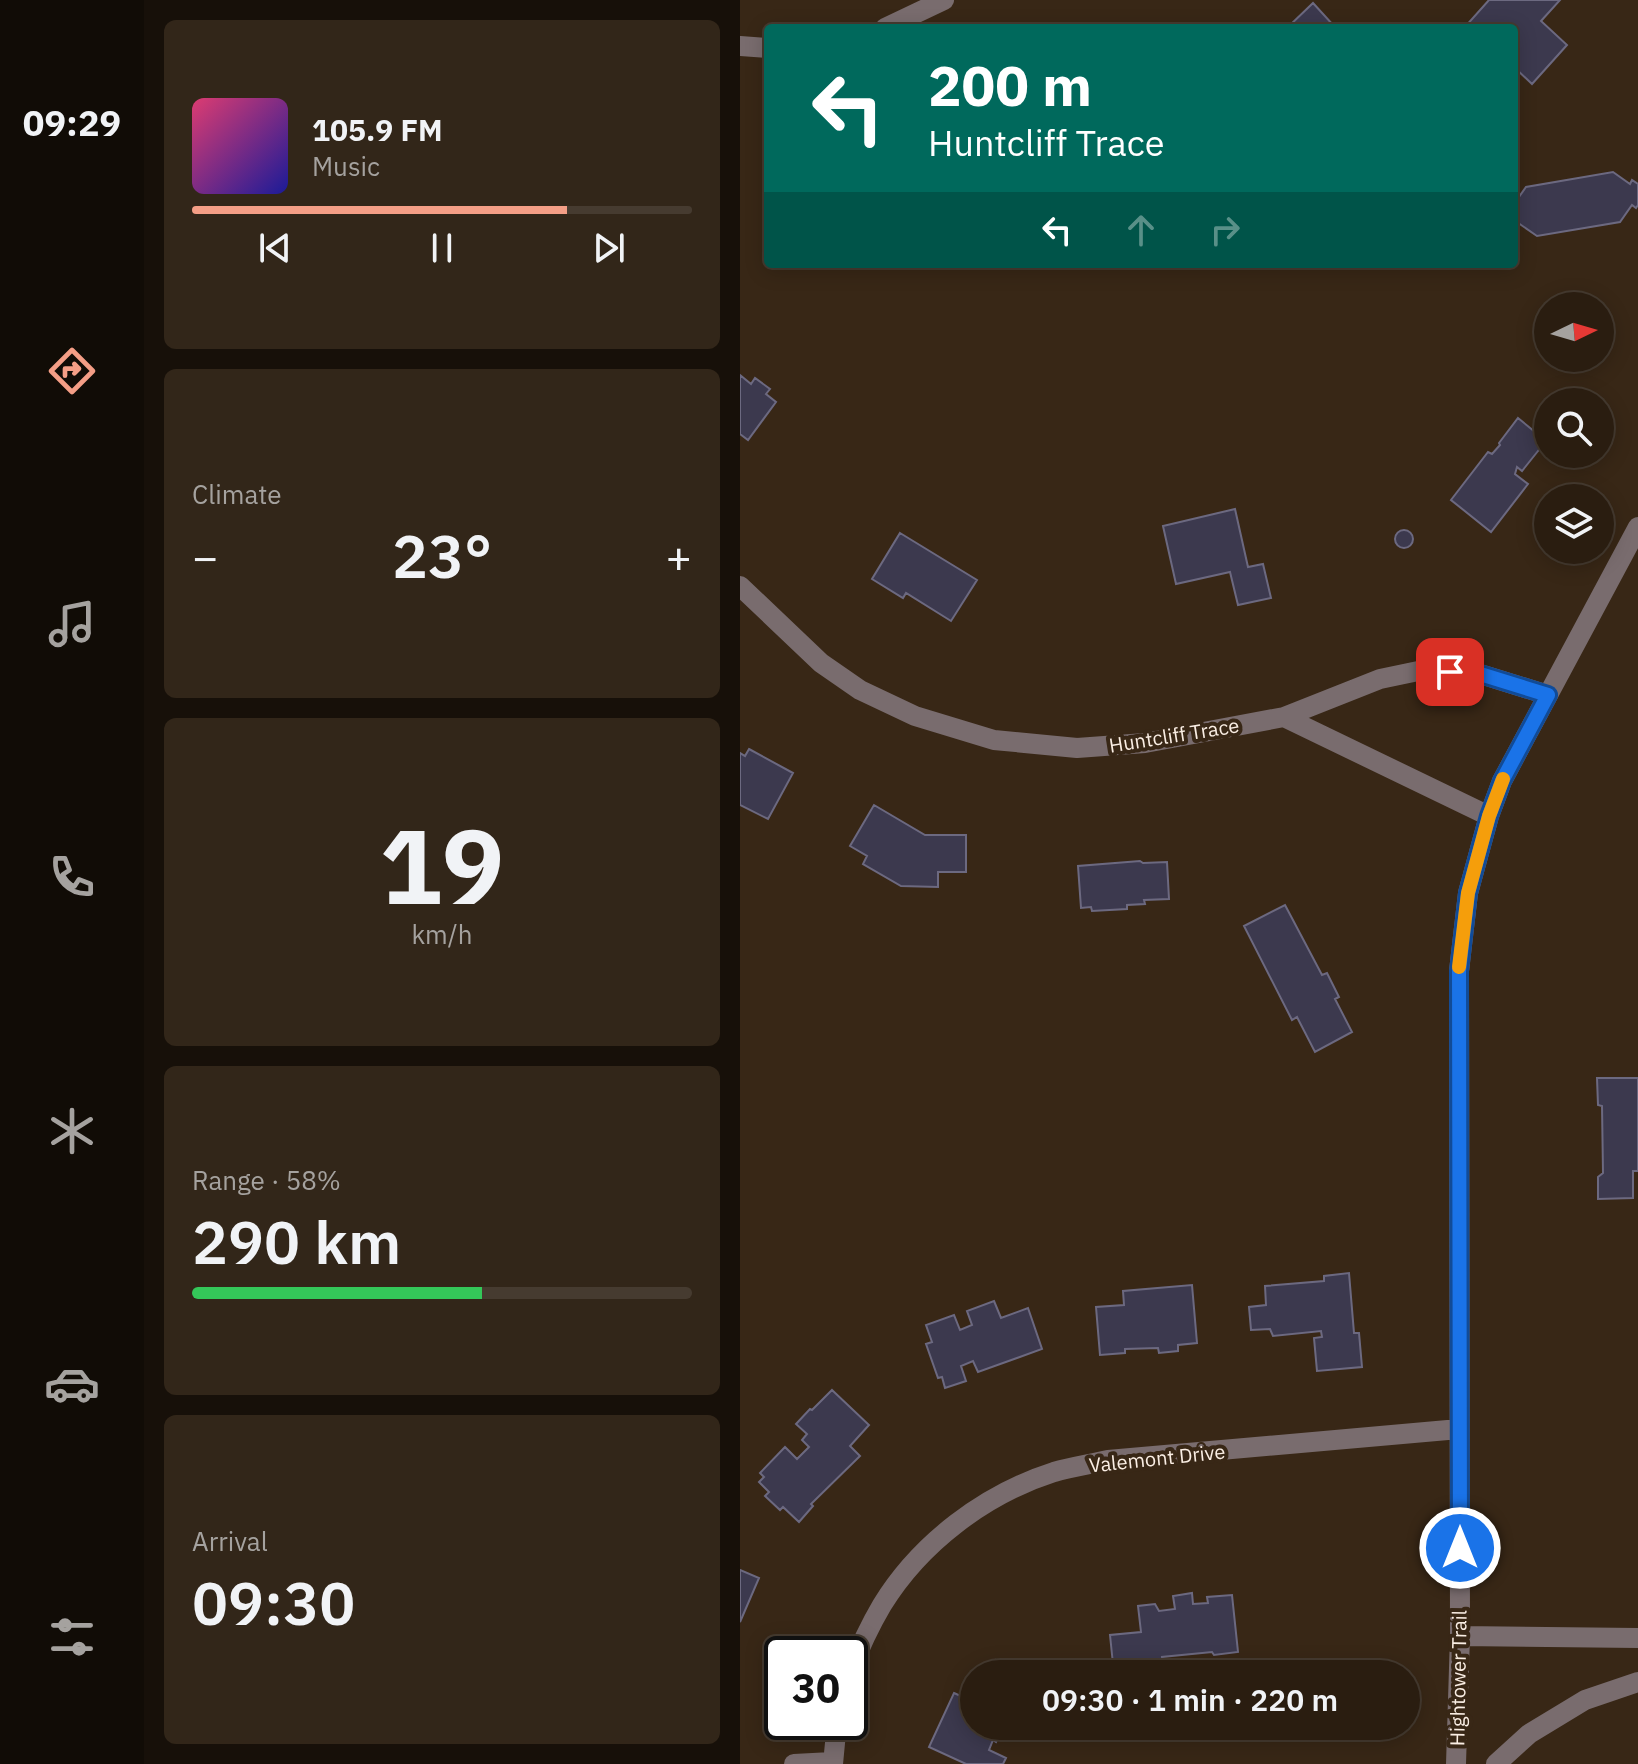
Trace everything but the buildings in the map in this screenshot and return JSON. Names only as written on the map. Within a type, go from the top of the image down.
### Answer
[{"type":"street","points":[[893,24],[944,0]]},
{"type":"street","points":[[740,46],[764,48]]},
{"type":"street","name":"Hightower Trail","points":[[1456,1764],[1460,1636],[1459,971],[1468,893],[1502,781],[1638,527]]},
{"type":"street","name":"Huntcliff Trace","points":[[740,586],[821,663],[860,690],[915,716],[994,740],[1077,748],[1145,743],[1284,717],[1380,679],[1423,670],[1477,673],[1548,695]]},
{"type":"street","points":[[1284,717],[1489,816]]},
{"type":"street","name":"Valemont Drive","points":[[865,1636],[882,1605],[909,1569],[936,1541],[1003,1493],[1054,1472],[1108,1460],[1459,1429]]},
{"type":"street","points":[[1460,1636],[1638,1638]]},
{"type":"street","points":[[1496,1764],[1529,1734],[1585,1700],[1638,1682]]},
{"type":"street","points":[[794,1764],[833,1763],[835,1740]]},
{"type":"slow traffic","points":[[1459,967],[1468,893],[1489,816],[1503,779]]},
{"type":"route","points":[[1450,672],[1477,673],[1548,695],[1502,781],[1489,816],[1468,893],[1459,971],[1460,1548]]}]
